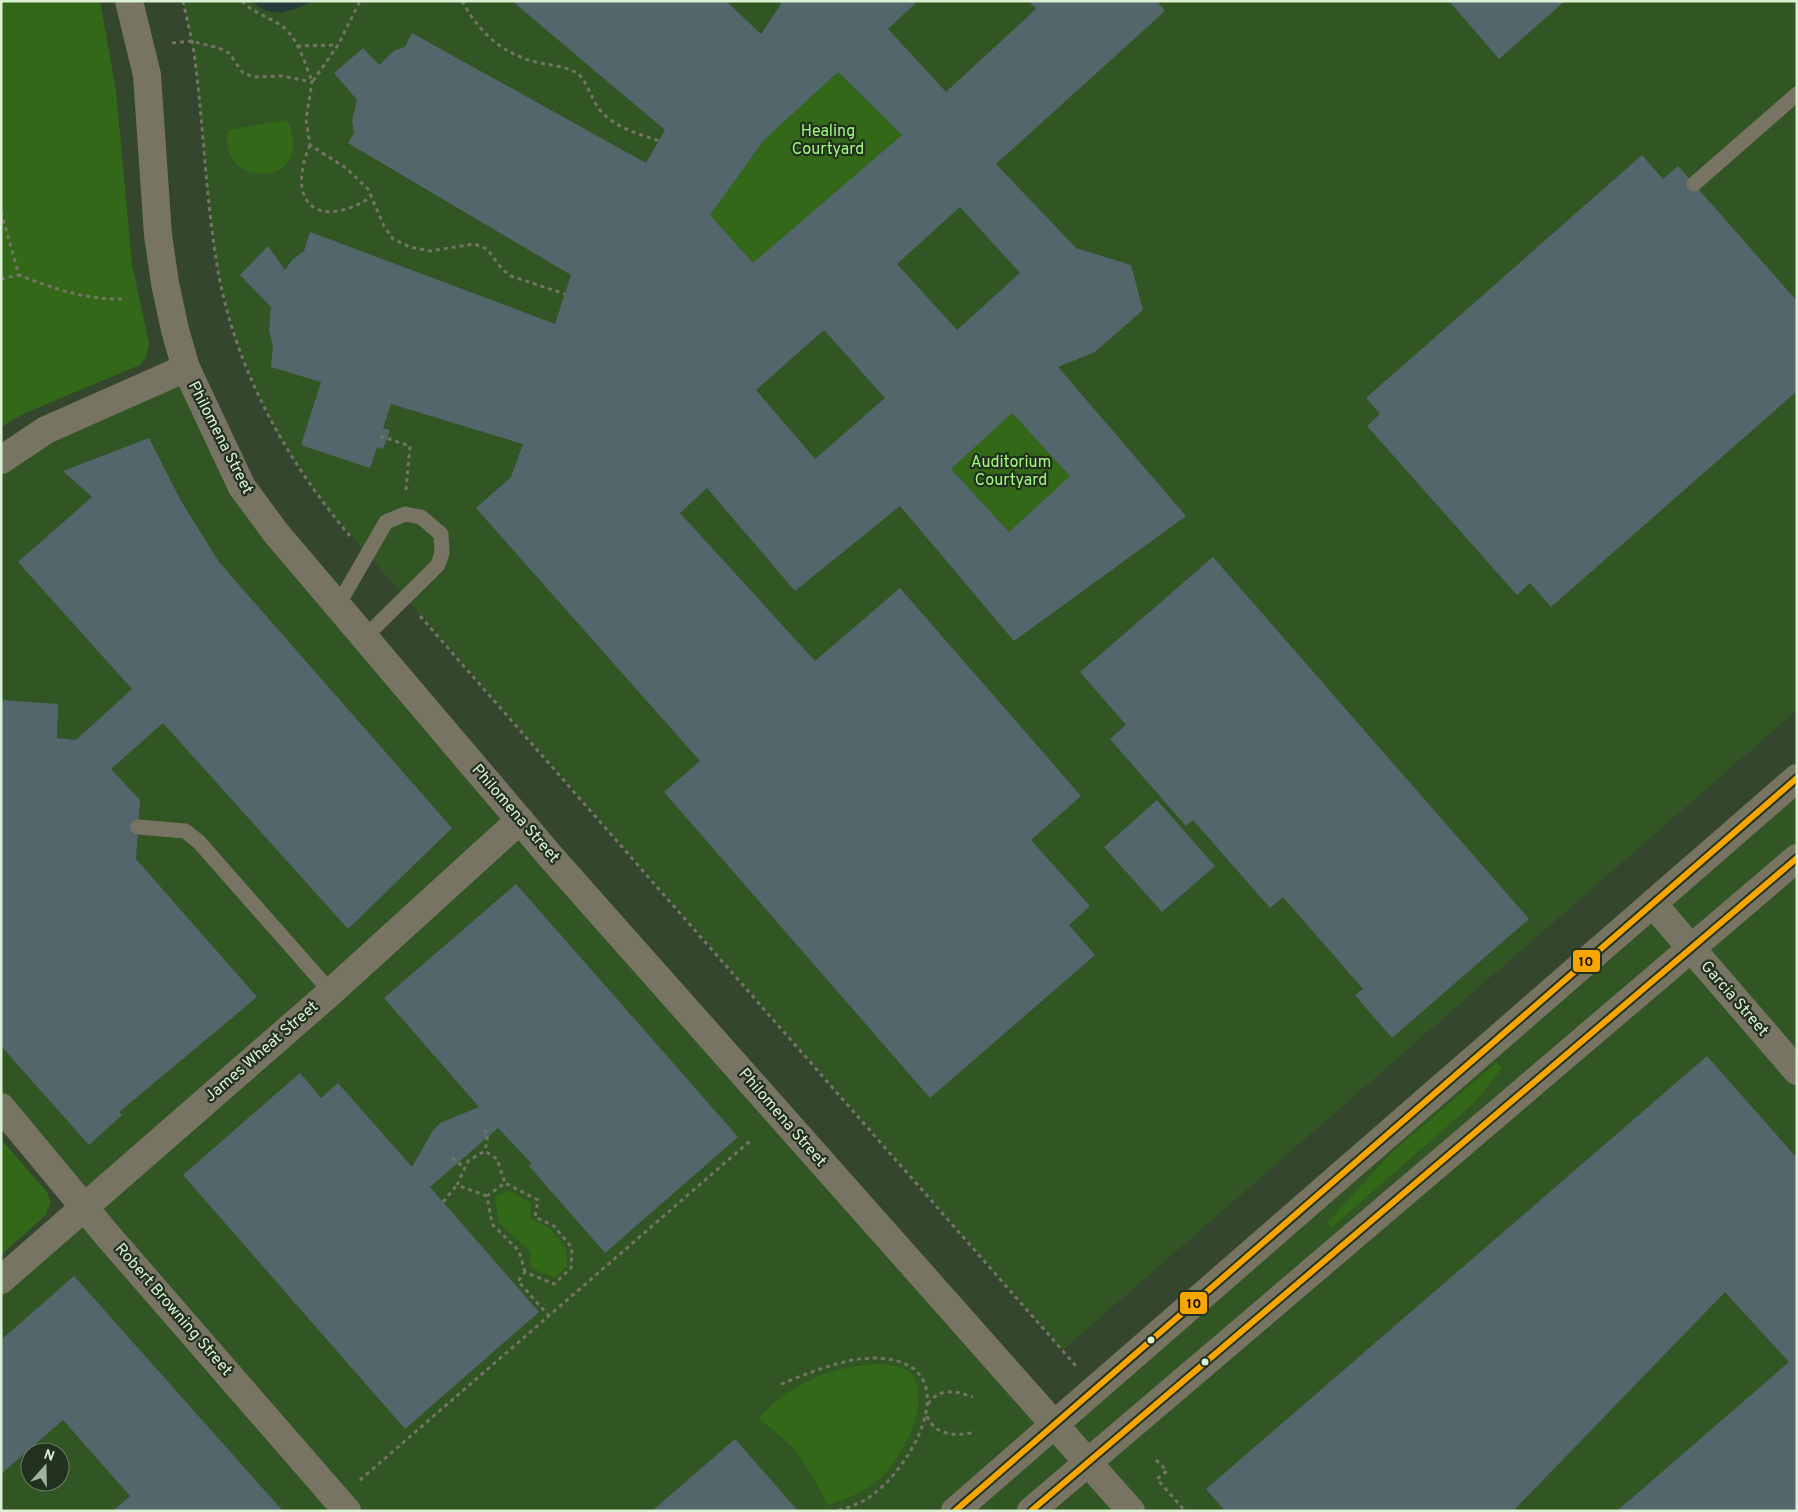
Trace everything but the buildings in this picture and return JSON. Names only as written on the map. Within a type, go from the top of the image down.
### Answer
[{"type":"street","name":"Philomena Street","points":[[129,1],[147,75],[158,235],[165,283],[186,368],[242,487],[276,533],[520,820],[1131,1511]]},
{"type":"street","points":[[1,460],[46,430],[186,368]]},
{"type":"street","points":[[955,1511],[1797,778]]},
{"type":"street","name":"James Wheat Street","points":[[1,1280],[331,992],[520,820]]},
{"type":"street","points":[[1032,1511],[1797,858]]},
{"type":"street","name":"Garcia Street","points":[[1652,904],[1797,1071]]},
{"type":"street","name":"Robert Browning Street","points":[[1,1107],[347,1511]]},
{"type":"lane","points":[[1694,184],[1797,94]]},
{"type":"lane","points":[[338,605],[386,522],[405,514],[421,517],[441,534],[442,553],[438,565],[365,637]]},
{"type":"lane","points":[[138,827],[185,831],[199,842],[331,992]]},
{"type":"path","points":[[183,1],[191,41],[211,226],[218,273],[235,338],[262,402],[280,438],[329,510],[366,555]]},
{"type":"path","points":[[242,1],[250,9],[284,27],[296,46],[312,82]]},
{"type":"path","points":[[360,1],[338,46],[312,82],[306,119],[310,145],[300,176],[302,190],[316,209],[341,212],[356,207],[371,197]]},
{"type":"path","points":[[462,1],[471,17],[488,37],[502,49],[522,59],[562,68],[577,74],[586,84],[607,119],[658,141]]},
{"type":"path","points":[[172,43],[191,41],[219,48],[229,53],[243,73],[254,76],[282,76],[312,82]]},
{"type":"path","points":[[296,46],[338,46]]},
{"type":"path","points":[[310,145],[346,168],[368,189],[384,226],[393,239],[410,248],[430,251],[474,244],[487,249],[502,269],[511,276],[565,294]]},
{"type":"path","points":[[1,212],[19,275]]},
{"type":"path","points":[[1,279],[19,275],[58,290],[92,298],[124,298]]},
{"type":"path","points":[[380,436],[410,446],[406,491]]},
{"type":"path","points":[[404,598],[562,782],[1080,1371]]},
{"type":"path","points":[[484,1130],[488,1134],[486,1151]]},
{"type":"path","points":[[358,1481],[750,1141]]},
{"type":"path","points":[[443,1202],[457,1185],[468,1161],[486,1151]]},
{"type":"path","points":[[486,1151],[498,1160],[505,1183],[538,1200],[536,1217],[554,1226],[572,1248],[571,1268],[554,1284],[525,1272]]},
{"type":"path","points":[[452,1158],[465,1168]]},
{"type":"path","points":[[487,1196],[505,1183]]},
{"type":"path","points":[[457,1185],[487,1196]]},
{"type":"path","points":[[487,1196],[492,1224],[519,1250],[525,1272]]},
{"type":"path","points":[[525,1272],[518,1281],[548,1315]]},
{"type":"path","points":[[781,1384],[853,1361],[872,1358],[906,1365],[925,1382],[928,1404],[927,1415],[913,1448],[888,1481],[870,1498],[836,1511]]},
{"type":"path","points":[[928,1404],[933,1397],[946,1391],[973,1397]]},
{"type":"path","points":[[927,1415],[930,1422],[939,1431],[956,1434],[972,1433]]},
{"type":"path","points":[[1156,1460],[1167,1472],[1157,1479],[1185,1511]]},
{"type":"shaded area","points":[[183,1],[1797,1],[1797,710],[1063,1350],[329,510],[280,438],[262,402],[235,338],[218,273],[209,207],[195,60]]},
{"type":"shaded area","points":[[186,368],[242,487],[1053,1425],[1797,779],[1797,1511],[1,1511],[1,1280],[84,1206],[1,1107],[1,460]]},
{"type":"green space","points":[[1,1],[100,1],[116,90],[132,264],[149,343],[146,357],[140,365],[25,413],[1,427]]},
{"type":"green space","name":"Healing Courtyard","points":[[838,72],[902,135],[753,263],[710,215],[764,140]]},
{"type":"green space","points":[[287,120],[293,142],[290,158],[280,169],[266,174],[251,172],[238,165],[229,151],[228,130]]},
{"type":"green space","name":"Auditorium Courtyard","points":[[1012,413],[1070,476],[1009,532],[951,469]]},
{"type":"green space","points":[[1497,1062],[1502,1068],[1476,1101],[1331,1228],[1327,1223],[1390,1154]]},
{"type":"green space","points":[[1,1139],[47,1192],[51,1202],[45,1216],[1,1255]]},
{"type":"green space","points":[[511,1191],[531,1204],[530,1218],[551,1229],[566,1248],[567,1266],[555,1278],[531,1268],[530,1251],[499,1223],[495,1196]]},
{"type":"green space","points":[[878,1364],[902,1368],[913,1376],[918,1388],[916,1418],[903,1448],[894,1462],[876,1482],[854,1495],[828,1505],[797,1453],[783,1438],[758,1419],[783,1396],[812,1379],[844,1369]]},
{"type":"water","points":[[252,1],[312,1],[289,11],[273,12],[266,11]]},
{"type":"transit line","name":"10","points":[[955,1511],[1797,778]]},
{"type":"transit line","name":"10","points":[[1031,1511],[1797,858]]}]
